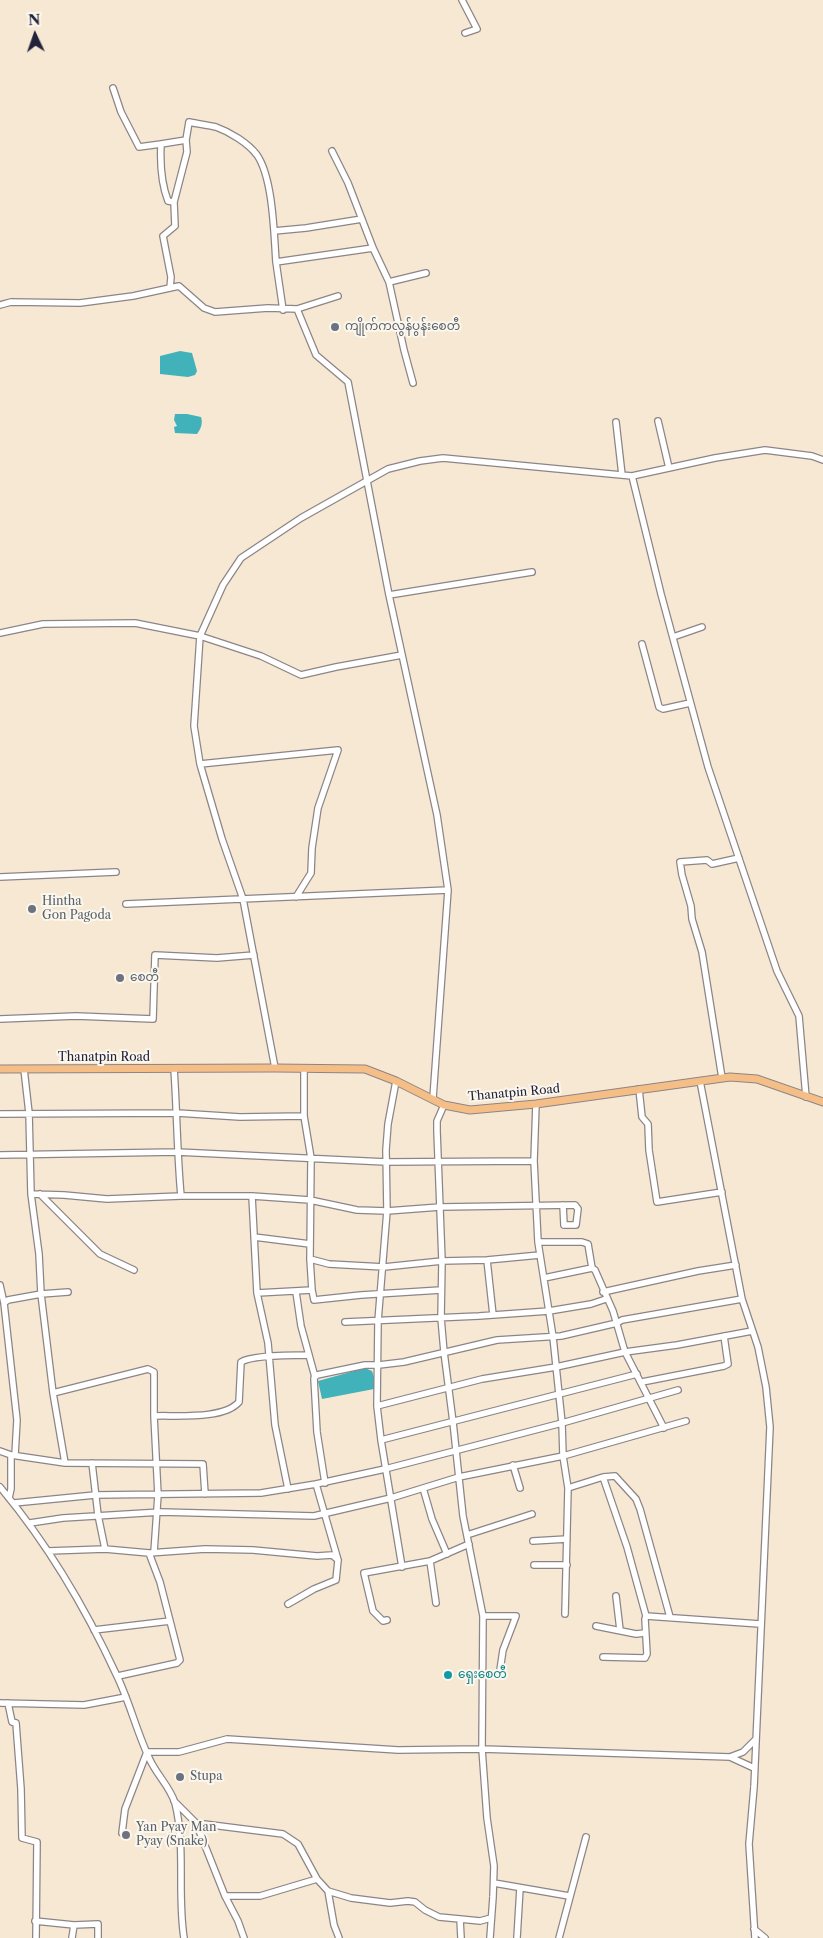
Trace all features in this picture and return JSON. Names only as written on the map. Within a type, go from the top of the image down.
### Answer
[{"type":"main road","name":"Thanatpin Road","points":[[0,1070],[304,1068],[365,1070],[396,1081],[444,1105],[470,1110],[536,1104],[730,1077],[757,1080],[823,1102]]},
{"type":"street","points":[[462,0],[476,29],[465,32]]},
{"type":"street","points":[[113,88],[121,112],[139,148],[186,140]]},
{"type":"street","points":[[170,288],[171,276],[163,236],[175,226],[174,202],[186,152],[189,122],[216,127],[236,137],[256,154],[267,183],[274,231],[276,262],[284,310]]},
{"type":"street","points":[[160,144],[160,167],[163,189],[168,201],[174,202]]},
{"type":"street","points":[[332,151],[389,282],[413,383]]},
{"type":"street","points":[[274,231],[345,223],[362,219]]},
{"type":"street","points":[[276,262],[373,248]]},
{"type":"street","points":[[389,282],[426,273]]},
{"type":"street","points":[[0,304],[11,302],[80,303],[133,296],[179,286],[204,308],[216,312],[252,309],[297,310],[338,296]]},
{"type":"street","points":[[297,310],[316,355],[348,382],[389,595],[437,815],[448,890],[433,1098]]},
{"type":"street","points":[[658,421],[669,468]]},
{"type":"street","points":[[616,422],[622,474]]},
{"type":"street","points":[[275,1068],[243,899],[222,839],[200,764],[194,726],[200,636],[222,586],[241,558],[301,518],[388,469],[420,461],[443,458],[632,476],[715,458],[765,450],[812,456],[823,460]]},
{"type":"street","points":[[632,476],[708,767],[777,971],[799,1016],[806,1096]]},
{"type":"street","points":[[389,595],[532,572]]},
{"type":"street","points":[[0,633],[43,624],[135,622],[200,636],[261,656],[301,675],[336,666],[402,655]]},
{"type":"street","points":[[673,637],[702,627]]},
{"type":"street","points":[[642,644],[659,707],[663,709],[690,703]]},
{"type":"street","points":[[200,764],[338,750],[318,808],[312,848],[311,873],[296,897]]},
{"type":"street","points":[[722,1078],[702,952],[692,919],[691,906],[680,862],[707,860],[712,864],[739,858]]},
{"type":"street","points":[[0,877],[116,872]]},
{"type":"street","points":[[126,904],[448,890]]},
{"type":"street","points":[[0,1019],[76,1016],[152,1019],[155,955],[217,958],[254,955]]},
{"type":"street","points":[[304,1068],[304,1116],[311,1158],[310,1259],[314,1300],[441,1290]]},
{"type":"street","points":[[24,1069],[29,1113],[31,1194],[39,1254],[41,1294],[54,1392],[66,1462]]},
{"type":"street","points":[[174,1069],[177,1152],[181,1196]]},
{"type":"street","points":[[396,1081],[388,1124],[386,1162],[387,1211],[384,1267],[378,1321],[379,1365],[377,1406],[402,1567]]},
{"type":"street","points":[[700,1081],[742,1299],[766,1387],[770,1427],[749,1844],[755,1938]]},
{"type":"street","points":[[639,1089],[642,1117],[648,1124],[649,1150],[657,1202],[722,1192]]},
{"type":"street","points":[[536,1104],[534,1161],[538,1242],[553,1337],[562,1423],[563,1456],[568,1488],[565,1614]]},
{"type":"street","points":[[444,1105],[437,1121],[442,1261],[441,1318],[455,1450],[467,1535],[483,1616],[482,1749],[487,1818],[494,1866],[490,1938]]},
{"type":"street","points":[[0,1114],[177,1113],[240,1117],[304,1116]]},
{"type":"street","points":[[0,1155],[177,1152],[386,1162],[534,1161]]},
{"type":"street","points":[[31,1194],[106,1200],[181,1196],[252,1196],[310,1200],[357,1210],[387,1211],[440,1207],[562,1205]]},
{"type":"street","points":[[40,1194],[100,1254],[134,1270]]},
{"type":"street","points":[[252,1196],[257,1293],[268,1344],[275,1425],[288,1488]]},
{"type":"street","points":[[254,1237],[310,1244]]},
{"type":"street","points":[[538,1242],[585,1242],[588,1244],[592,1268],[595,1270],[617,1323],[625,1352],[664,1428]]},
{"type":"street","points":[[310,1259],[329,1264],[384,1267],[442,1261],[487,1260],[540,1255]]},
{"type":"street","points":[[487,1260],[493,1315]]},
{"type":"street","points":[[603,1292],[698,1271],[736,1265]]},
{"type":"street","points":[[544,1278],[592,1268]]},
{"type":"street","points":[[0,1285],[4,1303],[17,1420],[13,1455],[12,1501]]},
{"type":"street","points":[[257,1293],[312,1290]]},
{"type":"street","points":[[4,1303],[8,1300],[41,1294],[68,1292]]},
{"type":"street","points":[[296,1292],[301,1326],[314,1377],[317,1432],[325,1483]]},
{"type":"street","points":[[345,1322],[549,1311],[591,1304],[606,1299]]},
{"type":"street","points":[[314,1377],[365,1365],[404,1362],[497,1340],[553,1337],[617,1323],[622,1320],[742,1299]]},
{"type":"street","points":[[377,1406],[449,1387],[625,1352],[677,1346],[752,1331]]},
{"type":"street","points":[[642,1382],[728,1364],[724,1336]]},
{"type":"street","points":[[154,1416],[217,1413],[231,1409],[239,1402],[240,1362],[269,1357],[308,1355]]},
{"type":"street","points":[[54,1392],[148,1369],[154,1372],[158,1495],[152,1552],[180,1660],[177,1663],[118,1676]]},
{"type":"street","points":[[381,1440],[501,1408],[559,1396],[637,1374]]},
{"type":"street","points":[[12,1501],[95,1495],[261,1493],[325,1483],[651,1400],[678,1390]]},
{"type":"street","points":[[30,1523],[63,1518],[155,1512],[314,1516],[391,1498],[459,1477],[563,1456],[686,1420]]},
{"type":"street","points":[[0,1451],[13,1455],[66,1462],[203,1464],[205,1494]]},
{"type":"street","points":[[92,1463],[98,1515],[105,1549]]},
{"type":"street","points":[[513,1465],[520,1488]]},
{"type":"street","points":[[568,1488],[603,1477],[614,1476],[636,1499],[650,1541],[670,1617]]},
{"type":"street","points":[[603,1477],[627,1547],[646,1616],[647,1654],[645,1658],[603,1657]]},
{"type":"street","points":[[288,1604],[314,1589],[336,1580],[338,1560],[316,1484]]},
{"type":"street","points":[[0,1487],[30,1523],[94,1630],[118,1676],[150,1761],[174,1801],[196,1823],[224,1896],[238,1921],[244,1938]]},
{"type":"street","points":[[423,1488],[432,1519],[446,1554]]},
{"type":"street","points":[[467,1535],[532,1514]]},
{"type":"street","points":[[533,1541],[567,1539]]},
{"type":"street","points":[[388,1620],[383,1621],[373,1612],[364,1573],[430,1561],[469,1544]]},
{"type":"street","points":[[48,1552],[105,1549],[152,1552],[205,1549],[253,1550],[317,1556],[332,1555],[338,1560]]},
{"type":"street","points":[[430,1561],[436,1603]]},
{"type":"street","points":[[534,1565],[566,1565]]},
{"type":"street","points":[[616,1596],[620,1630]]},
{"type":"street","points":[[483,1616],[516,1616],[503,1650],[500,1670]]},
{"type":"street","points":[[646,1616],[760,1624]]},
{"type":"street","points":[[94,1630],[170,1621]]},
{"type":"street","points":[[596,1626],[636,1634],[645,1633]]},
{"type":"street","points":[[0,1703],[84,1704],[126,1698]]},
{"type":"street","points":[[8,1703],[12,1722],[16,1724],[22,1838],[37,1842],[36,1938]]},
{"type":"street","points":[[147,1752],[179,1752],[227,1739],[398,1750],[482,1749],[730,1757],[754,1768]]},
{"type":"street","points":[[730,1757],[743,1752],[755,1740]]},
{"type":"street","points":[[122,1834],[125,1809],[147,1752]]},
{"type":"street","points":[[174,1801],[179,1828],[181,1919],[184,1938]]},
{"type":"street","points":[[196,1823],[283,1834],[298,1844],[317,1879],[328,1892],[334,1925],[339,1938]]},
{"type":"street","points":[[559,1938],[586,1837]]},
{"type":"street","points":[[224,1896],[260,1896],[317,1879]]},
{"type":"street","points":[[494,1883],[569,1896]]},
{"type":"street","points":[[517,1938],[520,1888]]},
{"type":"street","points":[[328,1892],[351,1898],[390,1904],[408,1901],[415,1902],[439,1917],[480,1921],[491,1918]]},
{"type":"street","points":[[460,1919],[461,1938]]},
{"type":"street","points":[[35,1921],[74,1925],[98,1924],[98,1938]]},
{"type":"street","points":[[72,1938],[74,1925]]},
{"type":"street","points":[[754,1929],[765,1938]]},
{"type":"water","points":[[180,351],[192,353],[197,371],[195,375],[188,377],[160,374],[160,356]]},
{"type":"water","points":[[175,414],[201,417],[201,426],[197,434],[175,433],[174,427],[177,426],[174,420]]},
{"type":"water","points":[[365,1368],[372,1371],[374,1389],[322,1399],[318,1381]]},
{"type":"place","name":"ကျိုက်ကလွန်ပွန်းစေတီ","points":[[335,327]]},
{"type":"place","name":"Hintha Gon Pagoda","points":[[32,909]]},
{"type":"place","name":"စေတီ","points":[[120,978]]},
{"type":"place","name":"ရှေးစေတီ","points":[[448,1675]]},
{"type":"place","name":"Stupa","points":[[180,1777]]},
{"type":"place","name":"Yan Pyay Man Pyay (Snake)","points":[[126,1835]]}]
